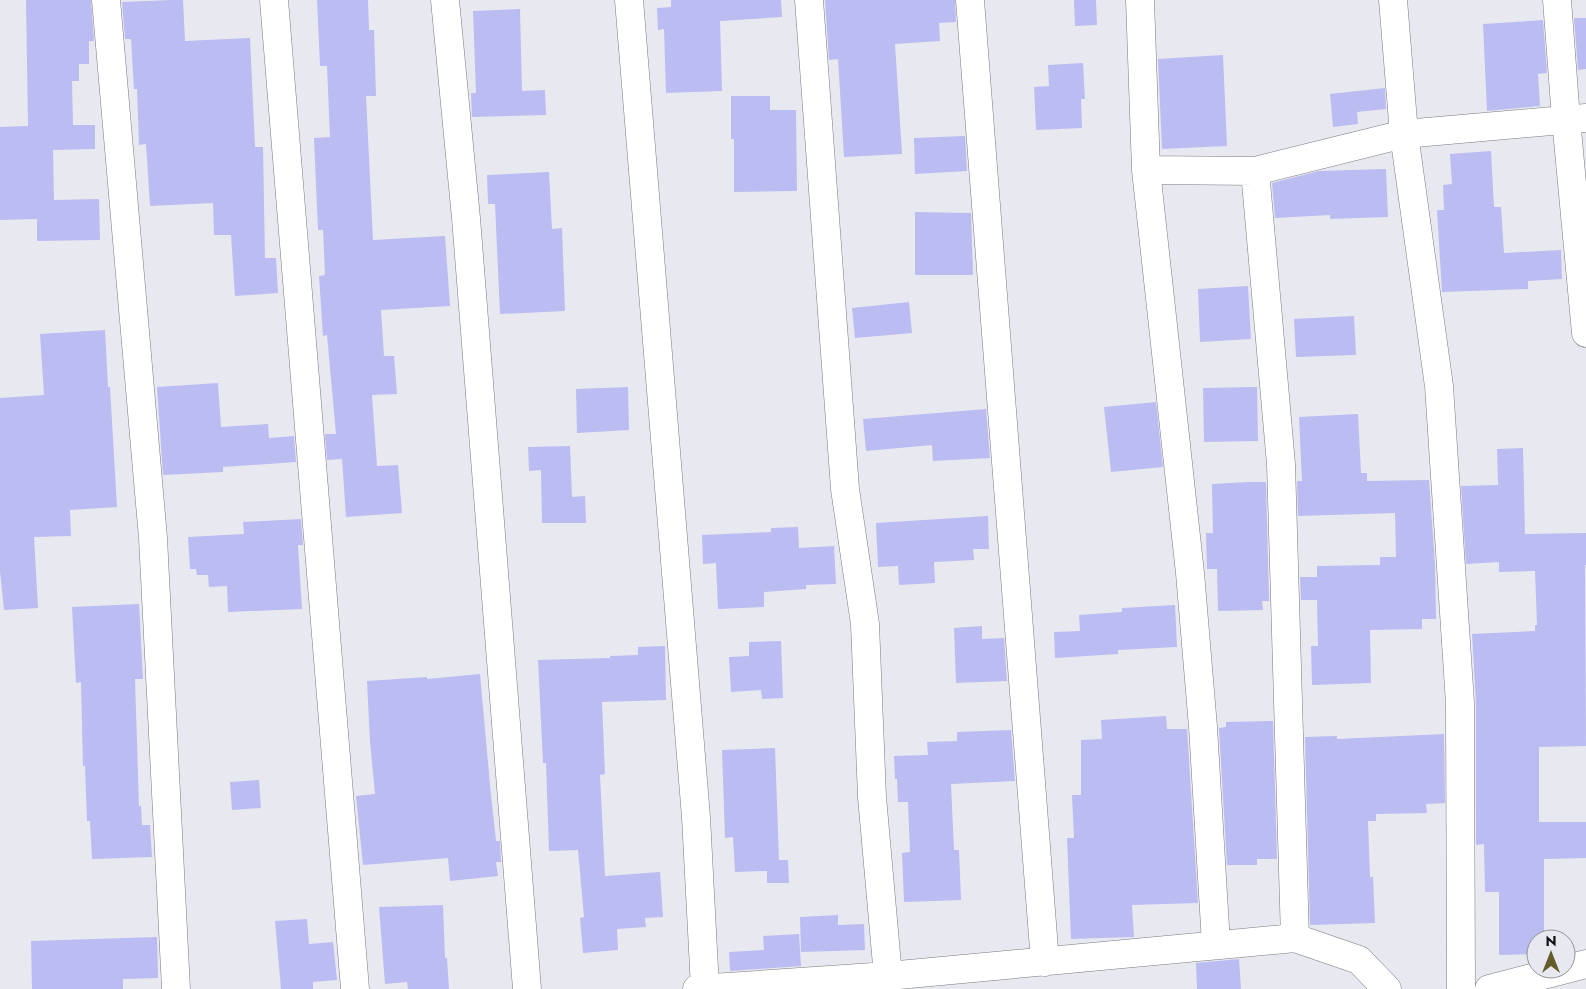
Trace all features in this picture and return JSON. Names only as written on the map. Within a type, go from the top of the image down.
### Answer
[{"type":"street","points":[[106,0],[153,538],[176,989]]},
{"type":"street","points":[[274,0],[355,989]]},
{"type":"street","points":[[445,0],[466,228],[527,989]]},
{"type":"street","points":[[629,0],[696,817],[701,988],[888,976],[1296,938],[1359,960],[1387,989]]},
{"type":"street","points":[[809,0],[845,489],[865,624],[872,797],[888,976]]},
{"type":"street","points":[[970,0],[1044,962]]},
{"type":"street","points":[[1140,0],[1146,170],[1190,573],[1203,727],[1216,944]]},
{"type":"street","points":[[1393,0],[1404,134],[1439,386],[1460,703],[1461,989]]},
{"type":"street","points":[[1557,0],[1576,118],[1586,333]]},
{"type":"street","points":[[1146,170],[1255,171],[1404,134],[1576,118]]},
{"type":"street","points":[[1255,171],[1281,464],[1296,938]]},
{"type":"street","points":[[1489,989],[1586,964]]},
{"type":"building","points":[[26,0],[91,0],[94,41],[89,41],[89,64],[79,64],[79,81],[72,81],[73,125],[95,125],[95,149],[53,150],[54,200],[99,199],[100,240],[37,241],[37,219],[0,220],[0,127],[28,126]]},
{"type":"building","points":[[183,0],[185,41],[250,38],[255,147],[263,147],[265,258],[276,258],[278,293],[235,296],[231,235],[214,235],[213,203],[150,206],[146,144],[139,145],[137,89],[134,89],[131,39],[125,39],[122,2]]},
{"type":"building","points":[[317,0],[368,0],[369,30],[374,30],[376,96],[366,96],[373,240],[445,236],[450,306],[381,310],[384,356],[394,356],[397,394],[372,395],[377,466],[398,465],[402,513],[346,517],[342,459],[327,460],[325,434],[336,434],[327,335],[323,336],[319,276],[325,275],[323,230],[318,230],[314,138],[330,137],[327,66],[320,66]]},
{"type":"building","points":[[671,0],[781,0],[782,17],[720,21],[722,91],[666,93],[664,29],[658,30],[657,8],[671,7]]},
{"type":"building","points":[[825,0],[955,0],[956,22],[939,23],[940,41],[895,44],[902,154],[844,157],[838,59],[829,60]]},
{"type":"building","points":[[1074,0],[1096,0],[1097,25],[1075,26]]},
{"type":"building","points":[[520,9],[522,91],[545,90],[546,115],[472,117],[471,93],[476,93],[473,11]]},
{"type":"building","points":[[1574,18],[1586,18],[1586,69],[1578,70]]},
{"type":"building","points":[[1543,20],[1547,73],[1538,74],[1540,106],[1487,111],[1483,24]]},
{"type":"building","points":[[1223,55],[1227,146],[1162,149],[1158,59]]},
{"type":"building","points":[[1083,63],[1085,99],[1081,99],[1082,128],[1036,130],[1034,87],[1049,86],[1048,65]]},
{"type":"building","points":[[1385,88],[1386,109],[1357,112],[1358,124],[1333,127],[1330,94]]},
{"type":"building","points":[[731,96],[770,96],[770,110],[796,110],[797,191],[734,192],[734,139],[731,139]]},
{"type":"building","points":[[965,136],[967,171],[915,174],[914,138]]},
{"type":"building","points":[[1491,151],[1494,207],[1501,207],[1504,253],[1561,250],[1562,279],[1528,281],[1528,289],[1442,292],[1437,210],[1444,210],[1443,185],[1452,184],[1450,154]]},
{"type":"building","points":[[1386,169],[1388,217],[1330,219],[1330,215],[1275,218],[1272,183],[1319,171]]},
{"type":"building","points":[[549,172],[552,229],[562,228],[565,311],[500,314],[495,204],[488,204],[487,175]]},
{"type":"building","points":[[915,212],[971,213],[973,275],[915,275]]},
{"type":"building","points":[[1248,286],[1251,339],[1200,342],[1198,289]]},
{"type":"building","points":[[909,302],[912,333],[855,338],[852,308]]},
{"type":"building","points":[[1354,316],[1356,355],[1296,357],[1294,319]]},
{"type":"building","points":[[105,330],[117,507],[70,510],[71,536],[34,537],[38,608],[4,610],[0,571],[0,398],[44,395],[40,334]]},
{"type":"building","points":[[218,383],[221,427],[268,424],[269,438],[294,436],[296,462],[223,467],[223,472],[163,475],[157,387]]},
{"type":"building","points":[[628,387],[629,430],[577,433],[576,389]]},
{"type":"building","points":[[1257,387],[1258,441],[1204,442],[1203,388]]},
{"type":"building","points":[[1156,402],[1163,467],[1111,472],[1104,407]]},
{"type":"building","points":[[986,409],[990,458],[933,461],[932,445],[866,451],[863,419]]},
{"type":"building","points":[[1358,414],[1361,473],[1367,473],[1367,481],[1429,480],[1435,565],[1436,619],[1422,619],[1422,629],[1370,630],[1371,683],[1312,685],[1311,646],[1318,646],[1317,600],[1301,600],[1300,577],[1317,577],[1317,566],[1380,565],[1380,557],[1396,557],[1395,513],[1298,516],[1297,481],[1302,481],[1299,417]]},
{"type":"building","points":[[570,446],[572,497],[585,496],[586,523],[542,523],[541,470],[529,471],[528,447]]},
{"type":"building","points":[[1523,448],[1525,534],[1586,533],[1586,746],[1539,747],[1539,822],[1586,822],[1586,858],[1544,859],[1544,929],[1526,929],[1526,954],[1499,955],[1499,892],[1485,892],[1484,844],[1476,845],[1476,703],[1472,634],[1535,631],[1535,625],[1537,625],[1535,571],[1499,572],[1499,562],[1466,564],[1461,486],[1498,485],[1497,449]]},
{"type":"building","points":[[1266,482],[1269,601],[1262,601],[1263,610],[1218,611],[1217,569],[1207,569],[1206,533],[1213,533],[1212,484]]},
{"type":"building","points":[[988,516],[989,549],[973,549],[974,560],[934,562],[935,583],[899,585],[898,566],[878,567],[876,523]]},
{"type":"building","points":[[301,519],[303,545],[298,545],[302,609],[228,612],[227,586],[209,587],[208,575],[197,575],[196,569],[190,569],[188,537],[244,534],[243,522]]},
{"type":"building","points":[[798,527],[799,548],[834,546],[836,584],[806,585],[806,589],[764,592],[764,607],[718,609],[716,563],[703,564],[702,535],[771,532],[771,528]]},
{"type":"building","points":[[139,604],[143,679],[135,679],[139,806],[141,806],[142,825],[150,825],[152,857],[92,859],[90,821],[87,821],[85,766],[83,766],[81,682],[76,683],[72,607]]},
{"type":"building","points":[[1175,605],[1177,647],[1118,650],[1118,654],[1055,658],[1054,632],[1080,631],[1079,615],[1122,612],[1122,608]]},
{"type":"building","points":[[982,626],[982,639],[1004,638],[1007,681],[956,683],[954,628]]},
{"type":"building","points":[[781,641],[783,698],[762,699],[761,690],[731,692],[729,657],[749,656],[749,642]]},
{"type":"building","points":[[665,646],[666,700],[602,702],[605,774],[600,775],[605,876],[660,872],[663,917],[645,918],[646,927],[617,929],[618,950],[583,953],[580,918],[584,917],[578,850],[549,851],[546,763],[543,763],[538,660],[610,658],[610,656],[638,655],[638,647]]},
{"type":"building","points":[[480,674],[496,841],[500,841],[501,862],[496,862],[498,876],[450,881],[448,858],[363,865],[356,796],[375,794],[367,681],[427,677],[427,679]]},
{"type":"building","points":[[1166,716],[1167,729],[1187,729],[1198,903],[1132,905],[1134,937],[1071,939],[1067,838],[1074,838],[1072,795],[1081,795],[1081,740],[1102,739],[1101,720]]},
{"type":"building","points":[[1273,721],[1277,859],[1257,859],[1257,865],[1227,865],[1219,728],[1226,727],[1226,722]]},
{"type":"building","points":[[1011,730],[1015,781],[951,784],[954,850],[959,850],[961,900],[904,902],[902,853],[910,852],[908,802],[898,802],[894,756],[928,755],[927,742],[957,741],[957,732]]},
{"type":"building","points":[[1444,734],[1445,803],[1426,804],[1427,813],[1376,814],[1376,821],[1368,821],[1370,877],[1373,877],[1375,923],[1310,925],[1305,737],[1337,736],[1337,739]]},
{"type":"building","points":[[775,748],[779,860],[788,860],[789,883],[767,883],[767,871],[735,872],[733,837],[725,838],[722,750]]},
{"type":"building","points":[[259,780],[261,808],[232,810],[230,782]]},
{"type":"building","points":[[443,905],[445,958],[447,958],[449,989],[408,989],[407,982],[385,984],[379,907]]},
{"type":"building","points":[[838,915],[838,925],[864,924],[865,950],[801,952],[800,917]]},
{"type":"building","points":[[307,919],[309,944],[333,942],[337,980],[313,982],[313,989],[281,989],[275,921]]},
{"type":"building","points":[[799,934],[801,966],[730,971],[729,952],[764,950],[763,936]]},
{"type":"building","points":[[157,937],[158,978],[123,979],[123,989],[32,989],[31,941]]},
{"type":"building","points":[[1239,959],[1241,989],[1197,989],[1196,963]]}]
